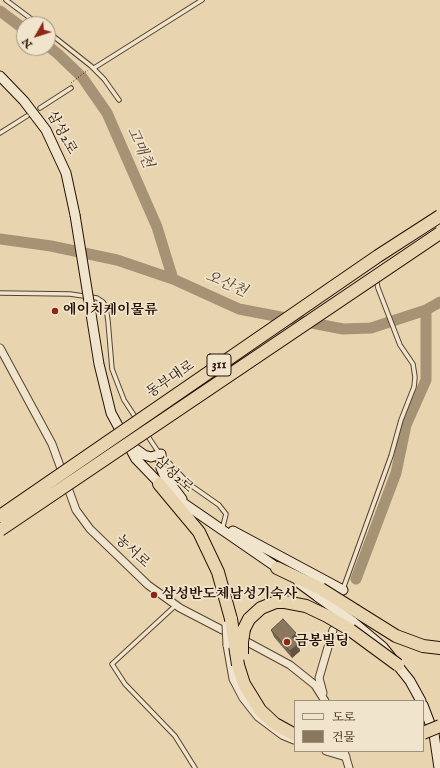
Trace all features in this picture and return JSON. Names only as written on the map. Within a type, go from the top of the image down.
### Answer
[{"type":"highway","name":"동부대로","points":[[0,516],[372,260],[440,216]]},
{"type":"highway","name":"동부대로","points":[[0,530],[440,233]]},
{"type":"highway","points":[[159,484],[199,532],[218,572],[229,605],[229,622],[241,665],[244,684],[260,710],[275,724],[294,734]]},
{"type":"highway","points":[[277,568],[320,593],[354,616],[396,636],[423,646],[440,648]]},
{"type":"highway","points":[[294,727],[279,718],[260,699],[241,665],[241,649],[244,629],[249,619],[261,608],[276,602],[306,606],[349,628],[398,665]]},
{"type":"highway","points":[[424,726],[440,719]]},
{"type":"highway","points":[[424,733],[440,726]]},
{"type":"main road","points":[[0,71],[24,101]]},
{"type":"main road","name":"삼성2로","points":[[0,76],[24,101],[46,130],[58,151],[66,174],[75,215],[105,392],[111,413],[136,459],[159,484],[192,510],[277,568]]},
{"type":"main road","points":[[0,81],[24,101]]},
{"type":"main road","points":[[126,441],[144,455],[151,457],[161,454],[161,468],[164,475],[192,510],[343,590]]},
{"type":"main road","points":[[354,616],[398,665],[410,681],[420,700]]},
{"type":"main road","points":[[424,708],[434,734],[439,757],[439,768]]},
{"type":"main road","points":[[433,768],[439,757]]},
{"type":"street","name":"농서로","points":[[0,348],[52,444],[76,510],[90,529],[125,564],[176,606],[213,627],[252,644],[290,665],[307,677],[315,685],[325,700]]},
{"type":"street","points":[[229,622],[227,645],[233,679],[242,698],[258,717],[271,728],[294,740]]},
{"type":"street","points":[[325,700],[319,678],[333,630]]},
{"type":"street","points":[[307,677],[319,678]]},
{"type":"street","points":[[332,752],[345,754],[349,768]]},
{"type":"lane","points":[[6,0],[27,16]]},
{"type":"lane","points":[[94,68],[202,0]]},
{"type":"lane","points":[[56,38],[94,68],[111,87],[119,100]]},
{"type":"lane","points":[[40,108],[71,88]]},
{"type":"lane","points":[[0,133],[27,116]]},
{"type":"lane","points":[[372,252],[374,266]]},
{"type":"lane","points":[[343,590],[414,387],[415,377],[412,364],[398,340],[378,288],[375,274]]},
{"type":"lane","points":[[0,294],[70,294],[97,298],[103,302],[106,307],[108,321],[112,369],[124,400],[161,454],[189,484],[219,505],[226,514],[223,526]]},
{"type":"lane","points":[[176,606],[112,664],[125,684],[174,736],[195,768]]},
{"type":"path","points":[[71,88],[71,84],[88,70],[94,68]]},
{"type":"building","name":"금봉빌딩","points":[[283,619],[296,633],[292,637],[298,644],[290,651],[271,630]]},
{"type":"waterway","name":"고매천","points":[[0,11],[16,23]]},
{"type":"waterway","name":"고매천","points":[[56,52],[82,77],[107,113],[157,227],[173,279]]},
{"type":"waterway","name":"오산천","points":[[0,239],[51,246],[117,260],[173,279],[239,309],[343,329],[371,328],[426,310],[440,302]]},
{"type":"waterway","points":[[356,579],[396,473],[406,425],[426,380],[426,310]]},
{"type":"place","name":"에이치케이물류","points":[[55,311]]},
{"type":"place","name":"삼성반도체남성기숙사","points":[[154,595]]},
{"type":"place","name":"금봉빌딩","points":[[287,642]]}]
